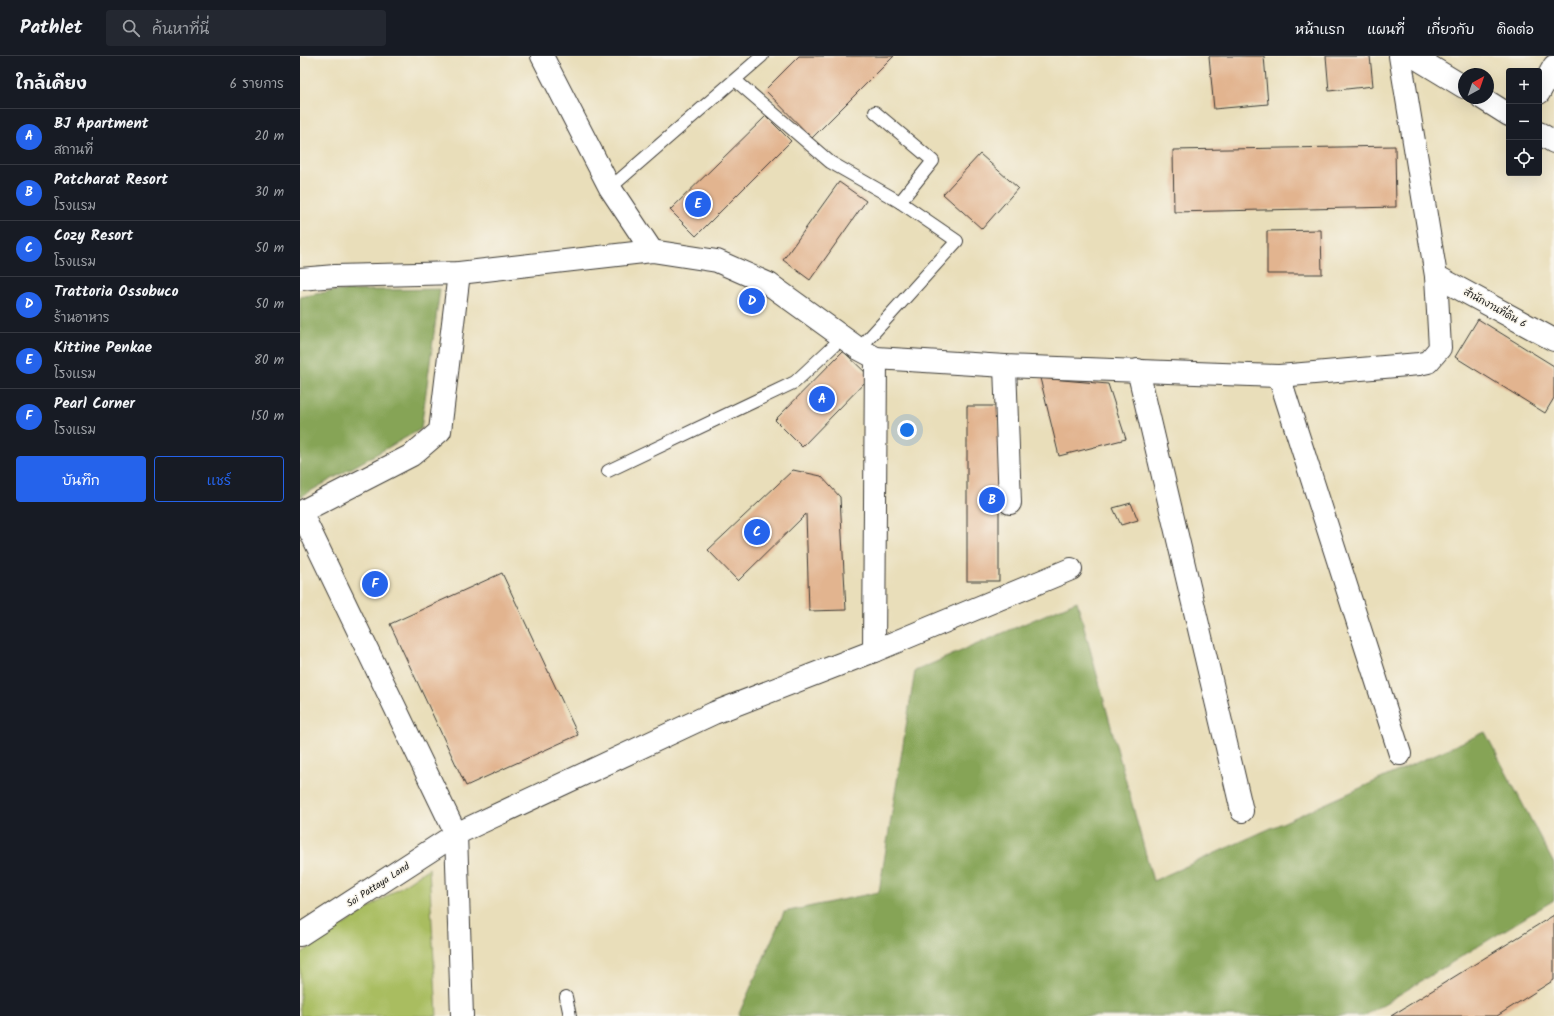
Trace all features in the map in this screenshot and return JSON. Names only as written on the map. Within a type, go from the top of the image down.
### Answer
[{"type":"street","points":[[542,56],[610,188],[652,251]]},
{"type":"street","points":[[300,280],[335,276],[459,273],[652,251],[717,261],[762,281],[860,348],[1005,366],[1279,376],[1420,364],[1428,362],[1440,348],[1436,276],[1400,56]]},
{"type":"street","points":[[1413,56],[1458,83]]},
{"type":"street","points":[[1542,88],[1554,66]]},
{"type":"street","points":[[1492,104],[1506,113]]},
{"type":"street","points":[[1542,135],[1554,142]]},
{"type":"street","points":[[459,273],[440,431],[412,455],[301,512],[456,834],[462,1016]]},
{"type":"street","name":"สำนักงานที่ดิน 6","points":[[1436,276],[1554,340]]},
{"type":"street","points":[[860,348],[874,651]]},
{"type":"street","points":[[1005,366],[1010,503]]},
{"type":"street","points":[[1138,370],[1242,811]]},
{"type":"street","points":[[1279,376],[1400,754]]},
{"type":"street","name":"Soi Pattaya Land","points":[[300,935],[456,834],[714,713],[874,651],[1071,569]]},
{"type":"lane","points":[[610,188],[762,56]]},
{"type":"lane","points":[[608,471],[794,382],[860,348],[957,241],[900,202],[830,162],[735,80]]},
{"type":"lane","points":[[875,112],[933,161],[900,202]]},
{"type":"lane","points":[[566,997],[570,1016]]},
{"type":"green space","points":[[440,289],[421,429],[300,497],[300,297],[332,291]]},
{"type":"green space","points":[[1077,601],[1153,881],[1485,732],[1554,864],[1554,900],[1364,1016],[738,1016],[784,912],[879,892],[915,671]]},
{"type":"green space","points":[[429,868],[437,1016],[300,1016],[300,954]]},
{"type":"building","points":[[799,56],[894,56],[812,138],[765,90]]},
{"type":"building","points":[[1209,56],[1264,56],[1268,104],[1214,109]]},
{"type":"building","points":[[1326,56],[1370,56],[1373,86],[1329,91]]},
{"type":"building","points":[[766,116],[791,141],[696,236],[670,210]]},
{"type":"building","points":[[1395,146],[1396,207],[1174,212],[1173,150]]},
{"type":"building","points":[[980,154],[1018,188],[982,229],[943,194]]},
{"type":"building","points":[[839,182],[866,201],[810,280],[783,260]]},
{"type":"building","points":[[1321,230],[1322,274],[1267,274],[1267,231]]},
{"type":"building","points":[[1478,319],[1554,366],[1554,398],[1545,413],[1455,357]]},
{"type":"building","points":[[843,351],[870,377],[802,447],[775,420]]},
{"type":"building","points":[[1040,378],[1108,384],[1126,439],[1059,456]]},
{"type":"building","points":[[967,406],[999,406],[999,581],[967,581]]},
{"type":"building","points":[[793,470],[821,476],[840,497],[846,610],[809,611],[806,514],[738,581],[708,550]]},
{"type":"building","points":[[1131,503],[1138,520],[1121,525],[1113,508]]},
{"type":"building","points":[[502,573],[578,735],[466,786],[390,624]]},
{"type":"building","points":[[1554,915],[1554,980],[1497,1016],[1391,1016]]},
{"type":"place","name":"Kittine Penkae","points":[[698,204]]},
{"type":"place","name":"Trattoria Ossobuco","points":[[752,301]]},
{"type":"place","name":"BJ Apartment","points":[[822,399]]},
{"type":"place","name":"Patcharat Resort","points":[[992,500]]},
{"type":"place","name":"Cozy Resort","points":[[757,532]]},
{"type":"place","name":"Pearl Corner","points":[[375,584]]}]
